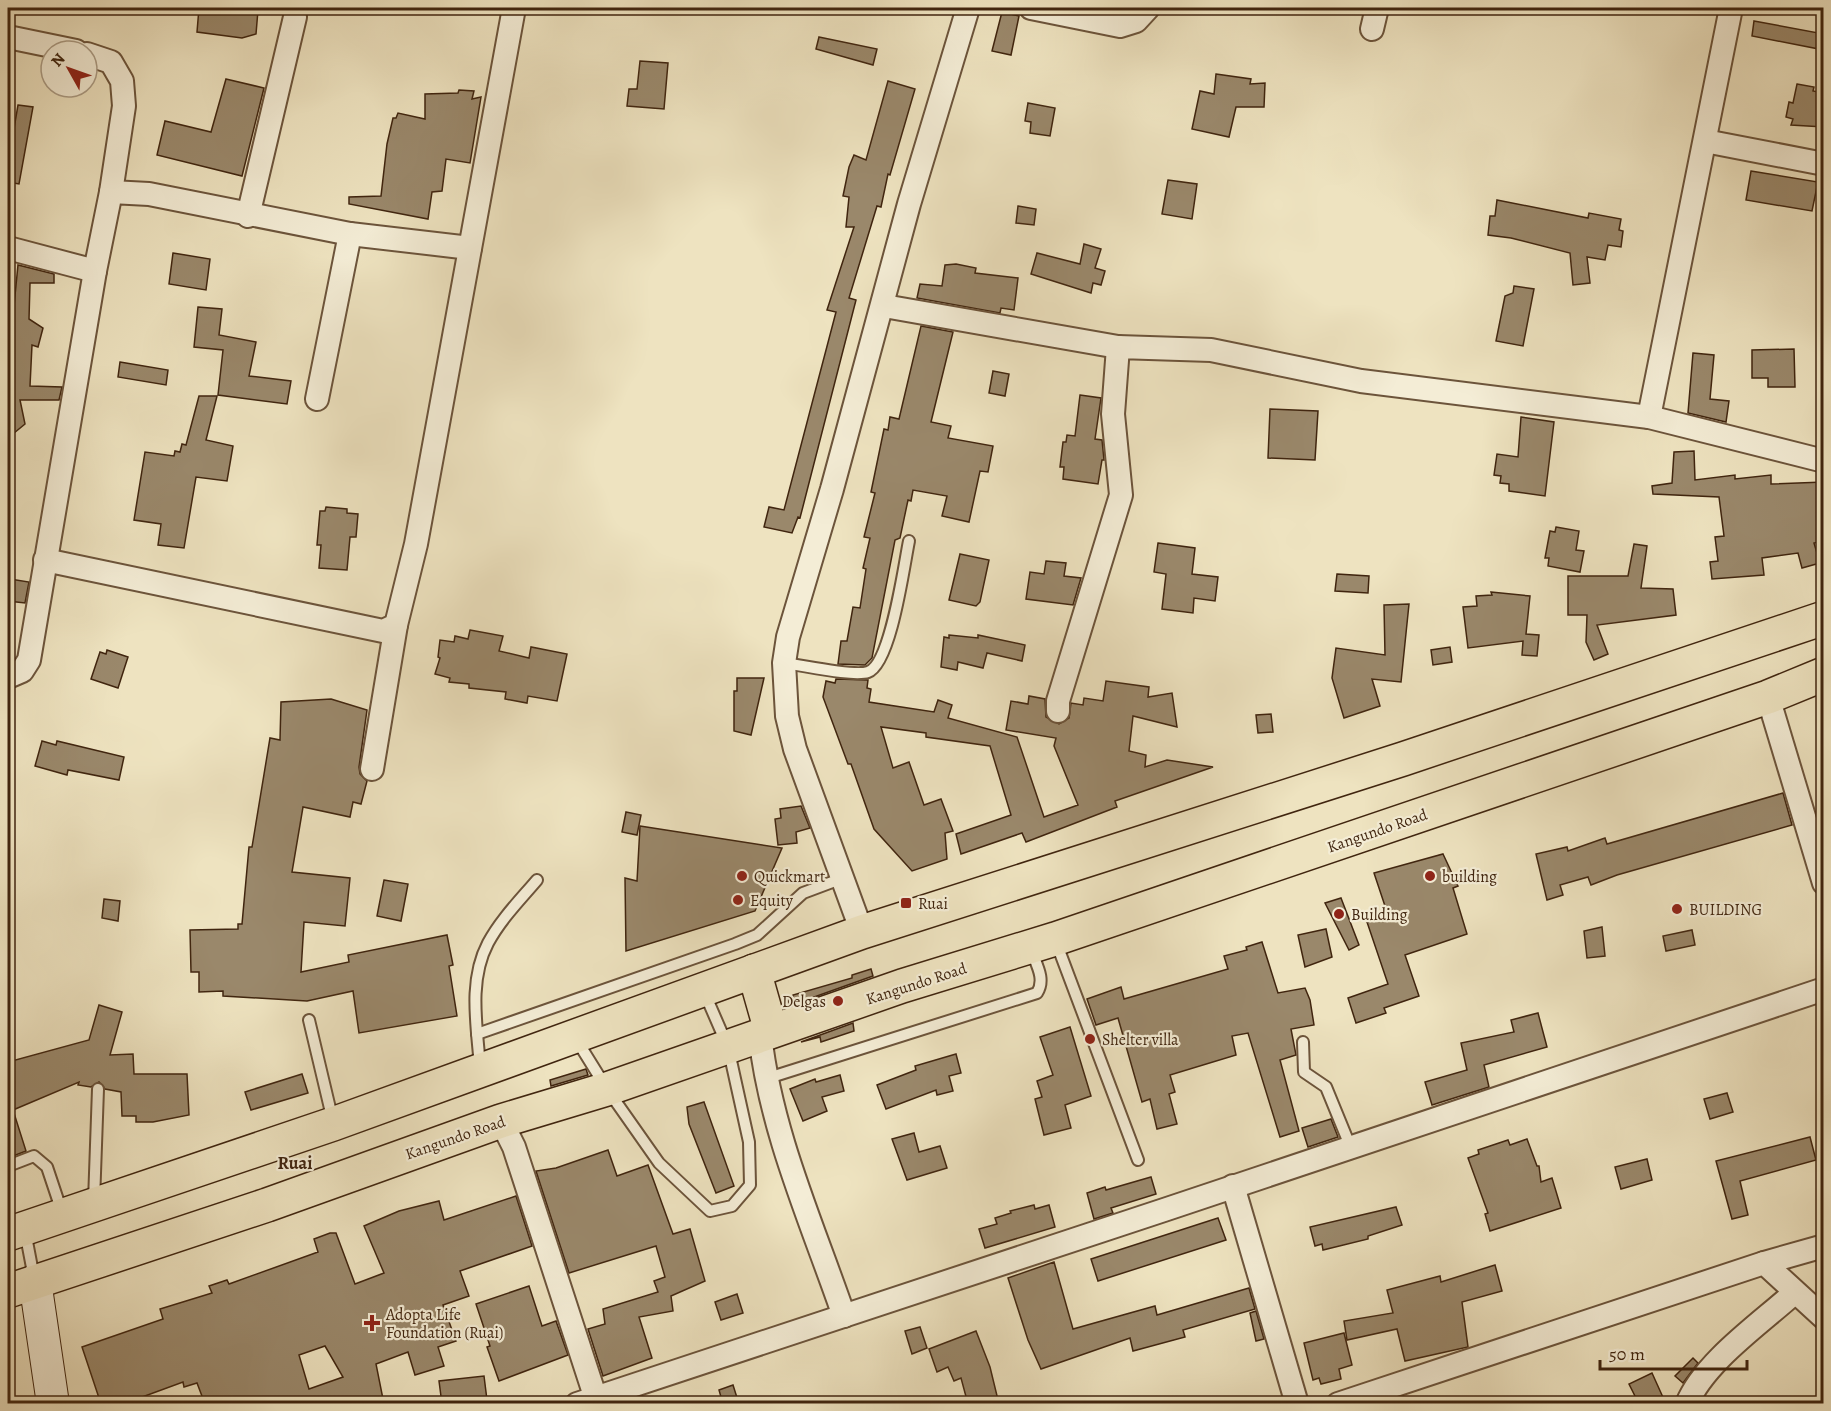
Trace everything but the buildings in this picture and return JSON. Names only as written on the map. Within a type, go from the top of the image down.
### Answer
[{"type":"highway","points":[[16,1231],[333,1124],[862,932],[1403,759],[1824,618]]},
{"type":"highway","name":"Kangundo Road","points":[[21,1286],[267,1205],[501,1121],[607,1089],[766,1033],[1042,943],[1821,678]]},
{"type":"highway","points":[[754,971],[766,1033]]},
{"type":"street","points":[[372,769],[396,625],[416,544],[514,8]]},
{"type":"street","points":[[862,932],[795,749],[787,716],[784,663],[788,637],[884,306],[909,204],[968,8]]},
{"type":"street","points":[[1031,8],[1120,27],[1136,21],[1148,8]]},
{"type":"street","points":[[1649,417],[1731,8]]},
{"type":"street","points":[[248,216],[295,16]]},
{"type":"street","points":[[8,37],[39,43]]},
{"type":"street","points":[[8,677],[22,671],[29,660],[124,106],[122,81],[111,62],[99,58]]},
{"type":"street","points":[[1706,141],[1824,164]]},
{"type":"street","points":[[111,192],[148,194],[248,216],[350,234],[470,248]]},
{"type":"street","points":[[317,399],[350,234]]},
{"type":"street","points":[[8,248],[95,271]]},
{"type":"street","points":[[884,306],[1118,348],[1211,350],[1360,381],[1649,417],[1824,461]]},
{"type":"street","points":[[1058,711],[1058,701],[1121,495],[1113,414],[1118,348]]},
{"type":"street","points":[[45,560],[383,631],[396,625]]},
{"type":"street","points":[[1768,697],[1824,883]]},
{"type":"street","points":[[501,1121],[514,1147],[586,1401],[1351,1148],[1824,988]]},
{"type":"street","points":[[766,1033],[765,1079],[786,1155],[844,1316]]},
{"type":"street","points":[[1233,1186],[1297,1404]]},
{"type":"street","points":[[1338,1404],[1764,1263],[1824,1246]]},
{"type":"street","points":[[1764,1263],[1794,1293],[1824,1318]]},
{"type":"street","points":[[21,1286],[53,1404]]},
{"type":"street","points":[[1688,1404],[1692,1393],[1723,1356],[1794,1293]]},
{"type":"lane","points":[[784,663],[846,672],[867,672],[875,667],[886,647],[909,541]]},
{"type":"lane","points":[[477,1034],[757,935],[803,893],[843,878]]},
{"type":"lane","points":[[481,1070],[475,998],[478,975],[487,945],[499,925],[537,880]]},
{"type":"lane","points":[[765,1079],[1037,993],[1041,987],[1042,943]]},
{"type":"lane","points":[[1042,943],[1138,1160]]},
{"type":"lane","points":[[574,1036],[607,1089],[668,1174],[710,1211],[732,1206],[750,1185],[749,1142],[728,1047],[703,990]]},
{"type":"lane","points":[[309,1020],[333,1124]]},
{"type":"lane","points":[[1303,1042],[1304,1072],[1326,1087],[1351,1148]]},
{"type":"lane","points":[[94,1204],[98,1089]]},
{"type":"lane","points":[[8,1166],[34,1156],[47,1167],[63,1215]]},
{"type":"lane","points":[[16,1231],[21,1286]]},
{"type":"place","name":"Quickmart","points":[[742,876]]},
{"type":"place","name":"building","points":[[1430,876]]},
{"type":"place","name":"Equity","points":[[738,900]]},
{"type":"place","name":"Ruai","points":[[906,903]]},
{"type":"place","name":"BUILDING","points":[[1677,909]]},
{"type":"place","name":"Building","points":[[1339,914]]},
{"type":"place","name":"Delgas","points":[[838,1001]]},
{"type":"place","name":"Shelter villa","points":[[1090,1039]]},
{"type":"place","name":"Adopta Life Foundation (Ruai)","points":[[372,1323]]},
{"type":"district","name":"Ruai","points":[[295,1163]]}]
